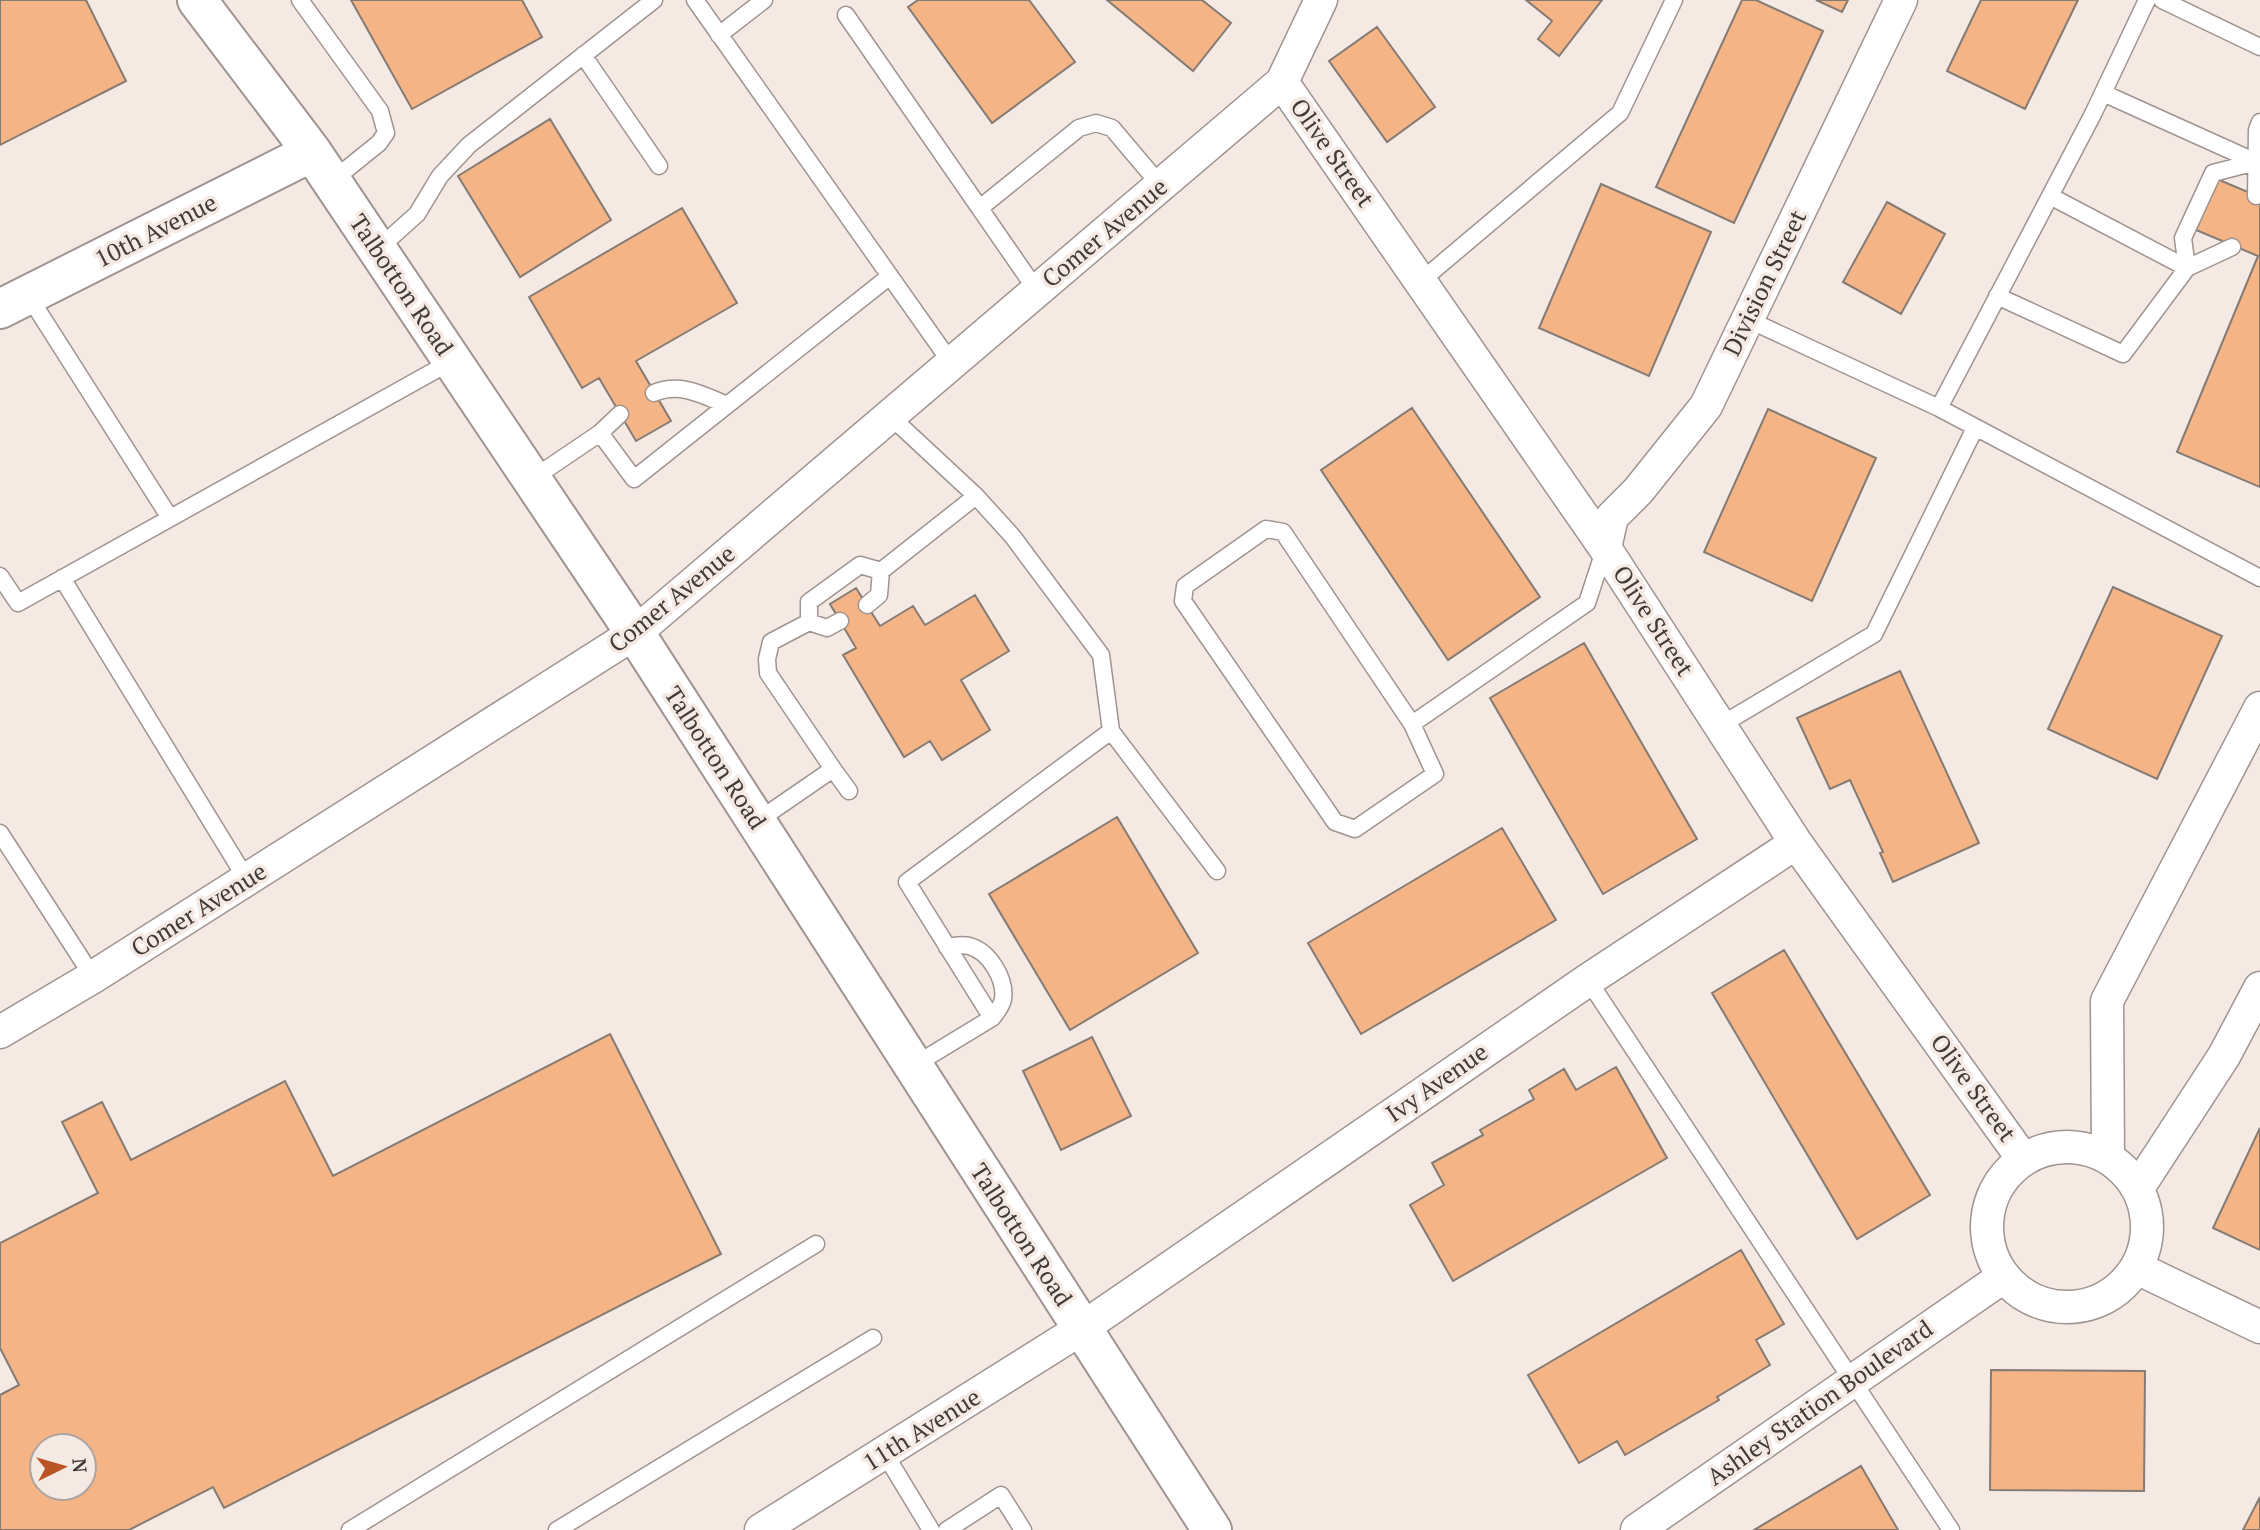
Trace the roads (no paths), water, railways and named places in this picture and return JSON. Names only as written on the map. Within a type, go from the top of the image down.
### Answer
[{"type":"main road","name":"Talbotton Road","points":[[205,3],[322,166],[635,634],[1212,1530]]},
{"type":"main road","name":"10th Avenue","points":[[14,302],[322,166]]},
{"type":"street","points":[[1282,82],[1321,0]]},
{"type":"street","name":"Division Street","points":[[1605,548],[1612,517],[1638,491],[1706,406],[1901,0]]},
{"type":"street","name":"Comer Avenue","points":[[0,1032],[93,977],[635,634],[1282,82]]},
{"type":"street","name":"Olive Street","points":[[1282,82],[1605,548],[1796,843],[2023,1159]]},
{"type":"street","points":[[2108,1157],[2107,1000],[2260,708]]},
{"type":"street","name":"Ivy Avenue","points":[[1081,1329],[1587,979],[1796,843]]},
{"type":"street","points":[[2138,1188],[2224,1056],[2260,988]]},
{"type":"street","name":"Olive Street","points":[[2065,1146],[2088,1149],[2108,1157],[2138,1188],[2146,1214],[2146,1242],[2137,1268],[2120,1288],[2098,1302],[2072,1308],[2046,1306],[2022,1295],[2003,1276],[1990,1253],[1986,1227],[1990,1201],[2003,1177],[2023,1159],[2044,1150],[2065,1146]]},
{"type":"street","points":[[2137,1268],[2260,1327]]},
{"type":"street","name":"Ashley Station Boulevard","points":[[1637,1530],[2003,1276]]},
{"type":"street","name":"11th Avenue","points":[[761,1530],[1081,1329]]},
{"type":"lane","points":[[300,0],[380,111],[386,133],[379,143],[322,166]]},
{"type":"lane","points":[[378,249],[417,214],[440,176],[469,145],[654,0]]},
{"type":"lane","points":[[695,0],[952,364]]},
{"type":"lane","points":[[719,35],[764,0]]},
{"type":"lane","points":[[1421,281],[1620,113],[1674,0]]},
{"type":"lane","points":[[1939,408],[2103,93],[2147,0]]},
{"type":"lane","points":[[2162,0],[2260,47]]},
{"type":"lane","points":[[846,15],[1037,291]]},
{"type":"lane","points":[[583,55],[659,166]]},
{"type":"lane","points":[[2103,93],[2256,162]]},
{"type":"lane","points":[[2256,196],[2257,130],[2260,122]]},
{"type":"lane","points":[[980,208],[1079,128],[1096,123],[1112,128],[1161,186]]},
{"type":"lane","points":[[2187,268],[2183,238],[2213,173],[2256,162]]},
{"type":"lane","points":[[2050,196],[2187,268]]},
{"type":"lane","points":[[1997,296],[2123,355],[2187,268],[2232,247]]},
{"type":"lane","points":[[600,433],[634,479],[890,276]]},
{"type":"lane","points":[[14,302],[170,518]]},
{"type":"lane","points":[[1747,319],[1939,408],[2260,578]]},
{"type":"lane","points":[[0,576],[18,603],[452,361]]},
{"type":"lane","points":[[654,393],[664,389],[691,390],[727,405]]},
{"type":"lane","points":[[531,479],[600,433],[620,414]]},
{"type":"lane","points":[[890,416],[976,496],[1013,537],[1101,655],[1111,731],[1217,871]]},
{"type":"lane","points":[[1721,725],[1874,634],[1975,428]]},
{"type":"lane","points":[[867,605],[879,595],[881,571],[976,496]]},
{"type":"lane","points":[[1266,529],[1283,532],[1412,724],[1435,774],[1355,829],[1335,822],[1183,601],[1185,586],[1266,529]]},
{"type":"lane","points":[[1412,724],[1587,603],[1605,548]]},
{"type":"lane","points":[[809,622],[809,602],[823,590],[860,565],[881,571]]},
{"type":"lane","points":[[62,578],[247,880]]},
{"type":"lane","points":[[840,621],[827,628],[809,622],[771,642],[766,659],[768,673],[849,791]]},
{"type":"lane","points":[[992,1018],[906,882],[1111,731]]},
{"type":"lane","points":[[756,822],[832,769]]},
{"type":"lane","points":[[0,833],[93,977]]},
{"type":"lane","points":[[912,1067],[992,1018],[1003,1000],[1002,985],[992,964],[983,953],[962,945],[947,947]]},
{"type":"lane","points":[[1587,979],[1951,1530]]},
{"type":"lane","points":[[350,1530],[816,1244]]},
{"type":"lane","points":[[557,1530],[873,1338]]},
{"type":"lane","points":[[885,1454],[932,1530]]},
{"type":"lane","points":[[947,1530],[1001,1495],[1023,1530]]}]
